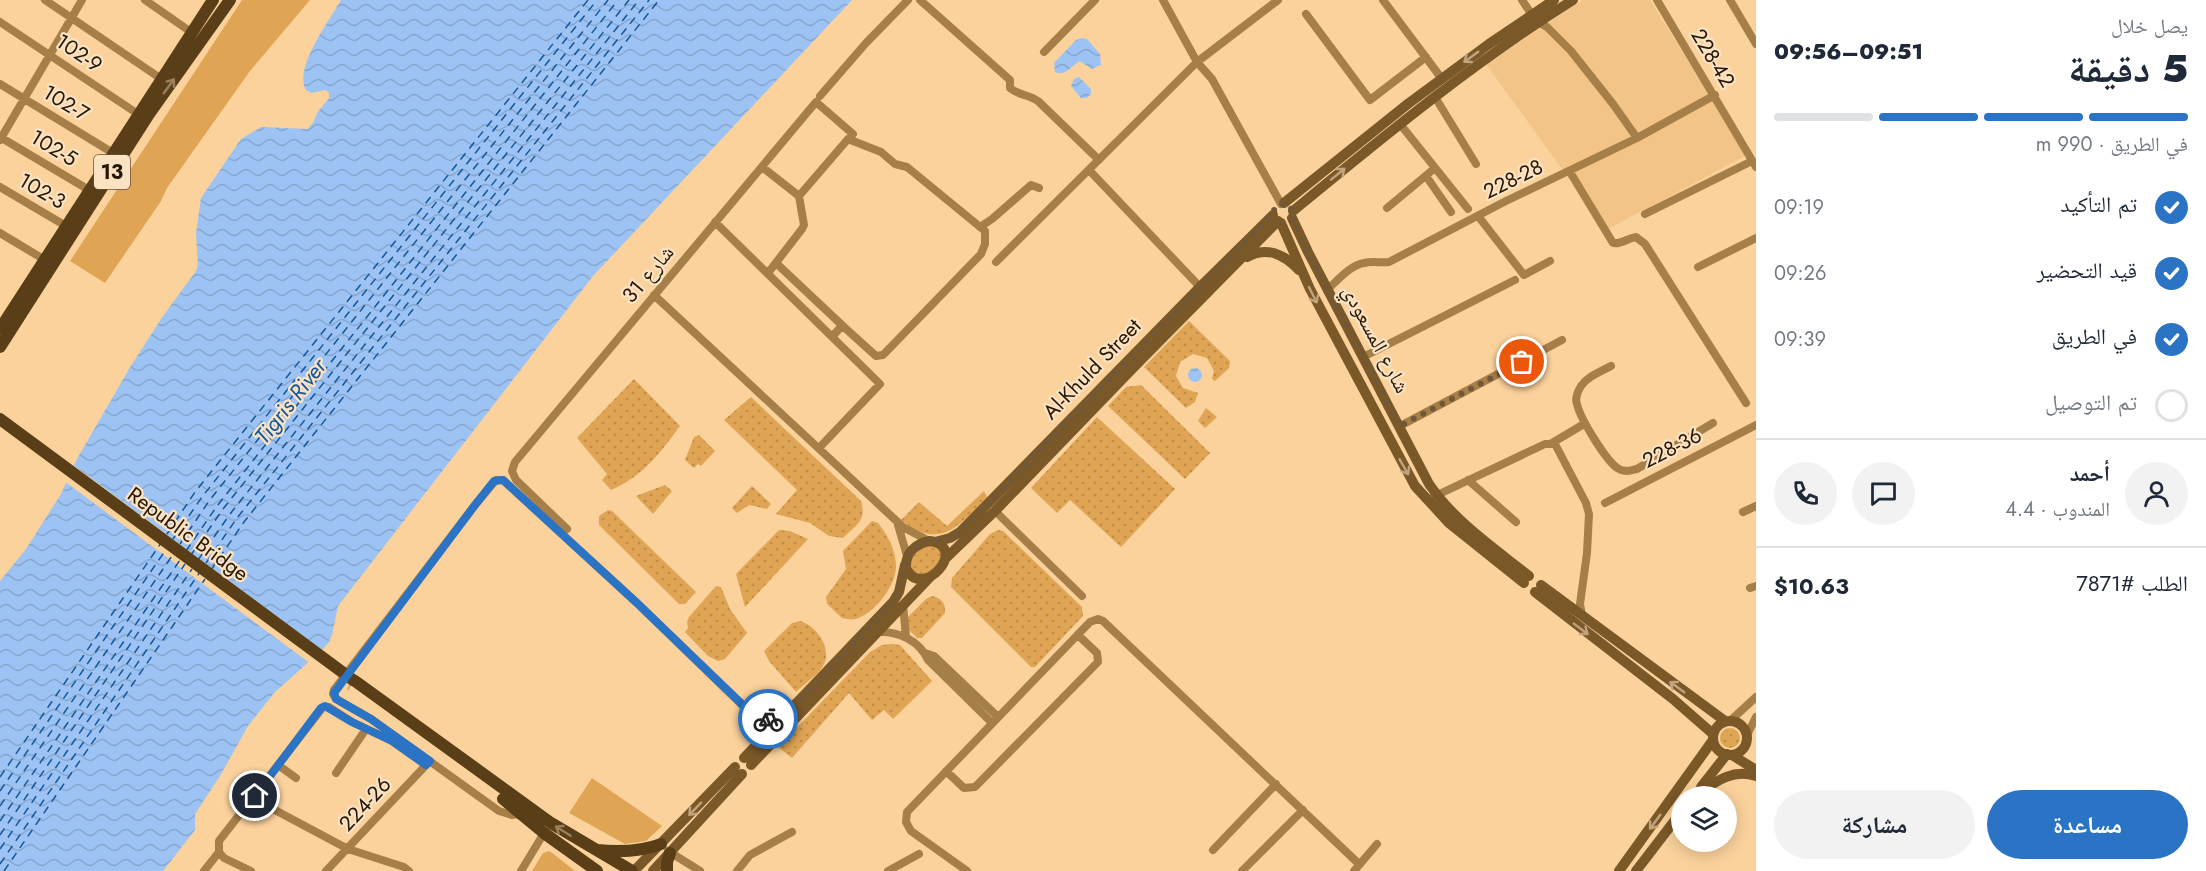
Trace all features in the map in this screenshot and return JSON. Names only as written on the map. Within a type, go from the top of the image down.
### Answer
[{"type":"main road","name":"13","points":[[0,347],[149,114],[230,0]]},
{"type":"main road","name":"Al-Khuld Street","points":[[1279,212],[1287,222],[1292,214],[1400,124],[1535,18],[1554,0]]},
{"type":"main road","name":"Al-Khuld Street","points":[[932,542],[950,538],[960,532],[1200,287],[1279,212],[1442,79],[1535,18],[1573,0]]},
{"type":"main road","name":"13","points":[[0,329],[210,1]]},
{"type":"main road","points":[[1279,212],[1289,206],[1292,214]]},
{"type":"main road","name":"Al-Khuld Street","points":[[945,559],[1241,260],[1279,212]]},
{"type":"main road","name":"شارع المسعودي","points":[[1279,212],[1304,276],[1415,486],[1458,519],[1526,579]]},
{"type":"main road","name":"شارع المسعودي","points":[[1292,214],[1327,290],[1400,426],[1432,498]]},
{"type":"main road","points":[[1241,260],[1261,251],[1277,253],[1293,263],[1304,276]]},
{"type":"main road","name":"Republic Bridge","points":[[0,419],[352,683]]},
{"type":"main road","name":"Republic Bridge","points":[[0,427],[508,798]]},
{"type":"main road","points":[[945,559],[941,568],[878,632],[840,663],[780,721],[748,761],[840,663],[893,602],[899,592],[906,561],[918,545],[932,542],[943,548],[945,559]]},
{"type":"main road","points":[[906,561],[908,572],[914,577],[931,576]]},
{"type":"main road","points":[[1756,748],[1747,738],[1741,725],[1727,721],[1566,605],[1538,589],[1673,699],[1713,737],[1717,749],[1756,770]]},
{"type":"main road","points":[[1619,871],[1713,737],[1715,728],[1727,721]]},
{"type":"main road","points":[[1703,786],[1729,755],[1742,750],[1747,738]]},
{"type":"main road","points":[[508,798],[633,871],[739,771],[653,871]]},
{"type":"main road","points":[[1709,786],[1722,777],[1740,773],[1756,776]]},
{"type":"main road","points":[[508,798],[521,814],[544,833],[597,871]]},
{"type":"main road","points":[[1636,871],[1671,825]]},
{"type":"main road","points":[[592,849],[647,849],[661,843]]},
{"type":"main road","points":[[667,871],[670,853]]},
{"type":"street","points":[[45,0],[160,78]]},
{"type":"street","points":[[0,138],[82,0]]},
{"type":"street","points":[[145,0],[191,32]]},
{"type":"street","name":"شارع 31","points":[[567,530],[516,480],[512,471],[515,462],[818,99],[866,43],[908,0]]},
{"type":"street","points":[[920,0],[1010,80],[1010,88],[1016,93],[1038,101],[1099,160]]},
{"type":"street","points":[[1044,52],[1095,0]]},
{"type":"street","points":[[1163,0],[1197,62],[1212,79],[1279,212]]},
{"type":"street","points":[[996,262],[1197,62],[1278,0]]},
{"type":"street","points":[[1383,0],[1442,79]]},
{"type":"street","points":[[1522,0],[1535,18],[1571,51],[1637,138]]},
{"type":"street","name":"228-42","points":[[1657,0],[1754,164]]},
{"type":"street","points":[[1730,0],[1756,44]]},
{"type":"street","points":[[1306,14],[1370,100],[1426,57]]},
{"type":"street","name":"102-9","points":[[0,22],[138,114]]},
{"type":"street","name":"102-7","points":[[0,84],[113,153]]},
{"type":"street","name":"228-28","points":[[1327,290],[1354,267],[1364,262],[1379,264],[1389,262],[1637,138],[1715,95]]},
{"type":"street","points":[[1435,97],[1476,164]]},
{"type":"street","points":[[799,196],[853,134],[818,99]]},
{"type":"street","points":[[1400,124],[1468,209]]},
{"type":"street","name":"102-5","points":[[0,138],[89,190]]},
{"type":"street","points":[[776,263],[876,356],[883,355],[981,254],[986,238],[985,231],[980,226],[907,166],[895,164],[881,152],[848,139]]},
{"type":"street","points":[[1645,214],[1754,164]]},
{"type":"street","points":[[762,166],[799,196],[804,225],[768,273]]},
{"type":"street","points":[[1387,208],[1436,168]]},
{"type":"street","points":[[1089,170],[1200,287]]},
{"type":"street","points":[[1570,172],[1613,243],[1617,244],[1636,237],[1645,244],[1746,403]]},
{"type":"street","points":[[1426,176],[1451,212]]},
{"type":"street","points":[[980,226],[986,225],[1031,185],[1039,188]]},
{"type":"street","name":"102-3","points":[[0,187],[66,226]]},
{"type":"street","points":[[1478,216],[1524,275],[1550,261]]},
{"type":"street","points":[[715,222],[880,384],[819,448]]},
{"type":"street","points":[[0,233],[45,260]]},
{"type":"street","points":[[1698,267],[1756,238]]},
{"type":"street","points":[[1364,357],[1515,280]]},
{"type":"street","points":[[654,295],[907,531],[932,542]]},
{"type":"street","points":[[832,337],[843,327]]},
{"type":"street","points":[[1400,426],[1562,340]]},
{"type":"street","points":[[1611,366],[1588,378],[1580,388],[1576,402],[1584,424],[1612,463],[1619,469],[1626,472],[1637,469],[1713,423]]},
{"type":"street","points":[[1432,498],[1545,444],[1552,443],[1584,424]]},
{"type":"street","name":"228-36","points":[[1605,503],[1756,425]]},
{"type":"street","points":[[1552,443],[1559,449],[1588,509],[1587,546],[1580,604],[1582,617]]},
{"type":"street","points":[[428,763],[371,719],[336,699],[333,694],[475,505],[498,479],[503,480],[637,603],[746,708],[758,715],[780,721]]},
{"type":"street","points":[[1468,480],[1516,522]]},
{"type":"street","points":[[1743,512],[1756,506]]},
{"type":"street","points":[[995,511],[1082,596]]},
{"type":"street","points":[[894,519],[901,532],[906,561]]},
{"type":"street","points":[[1566,605],[1576,595],[1583,552],[1587,546]]},
{"type":"street","points":[[903,605],[906,637]]},
{"type":"street","points":[[967,871],[911,831],[906,822],[907,812],[1093,621],[1103,621],[1303,810],[1357,868],[1377,844]]},
{"type":"street","points":[[878,632],[898,633],[906,637],[925,653],[928,660],[995,720]]},
{"type":"street","points":[[946,771],[964,788],[975,787],[1098,662],[1097,653],[1078,635]]},
{"type":"street","points":[[1727,721],[1756,697]]},
{"type":"street","points":[[204,871],[219,852],[219,841],[321,708],[329,707],[342,717],[392,741],[499,811],[521,814]]},
{"type":"street","points":[[1747,738],[1756,717]]},
{"type":"street","points":[[336,773],[366,729]]},
{"type":"street","name":"224-26","points":[[326,871],[428,763]]},
{"type":"street","points":[[278,765],[296,778]]},
{"type":"street","points":[[1213,850],[1276,784]]},
{"type":"street","points":[[273,809],[348,849],[404,867],[409,871]]},
{"type":"street","points":[[1242,871],[1303,810]]},
{"type":"street","points":[[737,871],[750,855],[792,832]]},
{"type":"street","points":[[521,871],[544,833]]},
{"type":"street","points":[[661,843],[670,853],[700,871]]},
{"type":"street","points":[[219,852],[224,858],[251,871]]},
{"type":"street","points":[[888,871],[919,854]]},
{"type":"shaded area","points":[[242,0],[310,0],[250,71],[167,188],[161,201],[105,283],[70,261]]},
{"type":"shaded area","points":[[1583,0],[1650,0],[1747,155],[1606,230],[1486,64]]},
{"type":"shaded area","points":[[1189,321],[1230,361],[1229,368],[1215,381],[1212,379],[1214,371],[1207,358],[1193,354],[1180,362],[1176,376],[1183,388],[1198,393],[1195,402],[1186,408],[1144,367]]},
{"type":"shaded area","points":[[634,379],[680,426],[641,471],[611,490],[602,480],[607,474],[577,438]]},
{"type":"shaded area","points":[[1141,385],[1210,453],[1185,479],[1108,406],[1126,387]]},
{"type":"shaded area","points":[[751,397],[861,501],[863,513],[861,518],[843,538],[829,536],[810,523],[776,514],[797,490],[724,420]]},
{"type":"shaded area","points":[[1206,408],[1217,417],[1205,428],[1198,421]]},
{"type":"shaded area","points":[[1097,417],[1175,489],[1121,547],[1070,500],[1057,513],[1031,488]]},
{"type":"shaded area","points":[[699,435],[715,451],[701,466],[698,464],[694,468],[685,460],[694,437]]},
{"type":"shaded area","points":[[665,485],[672,491],[653,514],[636,496]]},
{"type":"shaded area","points":[[752,486],[771,504],[767,509],[749,505],[737,513],[732,508]]},
{"type":"shaded area","points":[[984,491],[987,497],[958,525],[948,531],[927,534],[901,520],[919,502],[947,526]]},
{"type":"shaded area","points":[[608,510],[612,511],[696,592],[685,604],[679,604],[599,525],[599,516]]},
{"type":"shaded area","points":[[872,521],[878,523],[885,533],[894,553],[896,565],[893,581],[883,598],[870,611],[856,619],[842,618],[827,604],[826,597],[846,569],[843,551]]},
{"type":"shaded area","points":[[779,530],[790,531],[808,539],[745,607],[736,574]]},
{"type":"shaded area","points":[[998,530],[1003,531],[1082,607],[1083,616],[1035,667],[1031,667],[951,587],[952,578],[990,534]]},
{"type":"shaded area","points":[[928,544],[941,551],[940,565],[924,575],[914,573],[909,562],[922,546]]},
{"type":"shaded area","points":[[716,586],[721,587],[730,609],[747,633],[725,659],[718,661],[708,656],[685,632],[688,628],[689,617]]},
{"type":"shaded area","points":[[932,596],[942,601],[945,613],[922,638],[917,638],[909,630],[907,618]]},
{"type":"shaded area","points":[[800,621],[812,628],[822,639],[826,659],[814,677],[796,692],[769,661],[764,651],[792,623]]},
{"type":"shaded area","points":[[882,645],[900,645],[932,681],[893,719],[884,710],[872,720],[849,693],[792,758],[778,747],[870,652]]},
{"type":"shaded area","points":[[1730,728],[1737,731],[1740,738],[1737,745],[1730,748],[1723,745],[1720,738],[1723,731]]},
{"type":"shaded area","points":[[592,778],[662,826],[646,841],[625,844],[569,813]]},
{"type":"shaded area","points":[[549,851],[575,871],[532,871],[543,853]]},
{"type":"water","name":"Tigris River","points":[[341,0],[852,0],[593,276],[338,606],[329,642],[274,693],[248,726],[220,776],[195,814],[195,830],[163,871],[0,871],[0,581],[26,549],[61,494],[77,459],[129,369],[161,319],[196,271],[198,265],[196,233],[201,198],[241,139],[261,127],[308,129],[329,98],[326,90],[311,93],[306,90],[303,81],[304,69],[314,44]]},
{"type":"water","points":[[1087,39],[1100,54],[1101,65],[1092,69],[1080,61],[1065,72],[1055,72],[1054,63],[1076,40]]},
{"type":"water","points":[[1079,77],[1091,89],[1091,94],[1087,98],[1081,98],[1071,86],[1074,79]]},
{"type":"water","points":[[1195,368],[1200,370],[1202,375],[1200,380],[1195,382],[1190,380],[1188,375],[1190,370]]},
{"type":"pier","points":[[72,464],[325,652],[311,664],[64,481]]},
{"type":"ferry route","points":[[167,534],[195,492],[588,0]]},
{"type":"ferry route","points":[[173,539],[202,497],[597,0]]},
{"type":"ferry route","points":[[180,544],[209,501],[608,0]]},
{"type":"ferry route","points":[[186,551],[217,506],[618,0]]},
{"type":"ferry route","points":[[191,555],[223,509],[629,0]]},
{"type":"ferry route","points":[[198,560],[230,514],[639,0]]},
{"type":"ferry route","points":[[206,563],[237,518],[649,0]]},
{"type":"ferry route","points":[[211,570],[244,522],[659,0]]},
{"type":"ferry route","points":[[0,777],[161,543]]},
{"type":"ferry route","points":[[0,791],[167,548]]},
{"type":"ferry route","points":[[0,806],[174,553]]},
{"type":"ferry route","points":[[0,821],[180,560]]},
{"type":"ferry route","points":[[0,835],[185,564]]},
{"type":"ferry route","points":[[0,849],[192,569]]},
{"type":"ferry route","points":[[0,864],[200,572]]},
{"type":"ferry route","points":[[4,871],[205,579]]},
{"type":"way so far","points":[[768,719],[780,721],[893,602],[903,579],[907,556],[912,550],[923,543],[945,540],[960,532],[1273,214],[1275,207],[1279,204],[1287,204],[1293,211],[1292,218],[1308,252],[1400,426],[1522,362]]},
{"type":"route","points":[[255,796],[321,708],[325,706],[342,717],[392,741],[426,765],[430,761],[371,719],[336,699],[334,690],[475,505],[498,479],[503,480],[637,603],[746,708],[768,719]]}]
